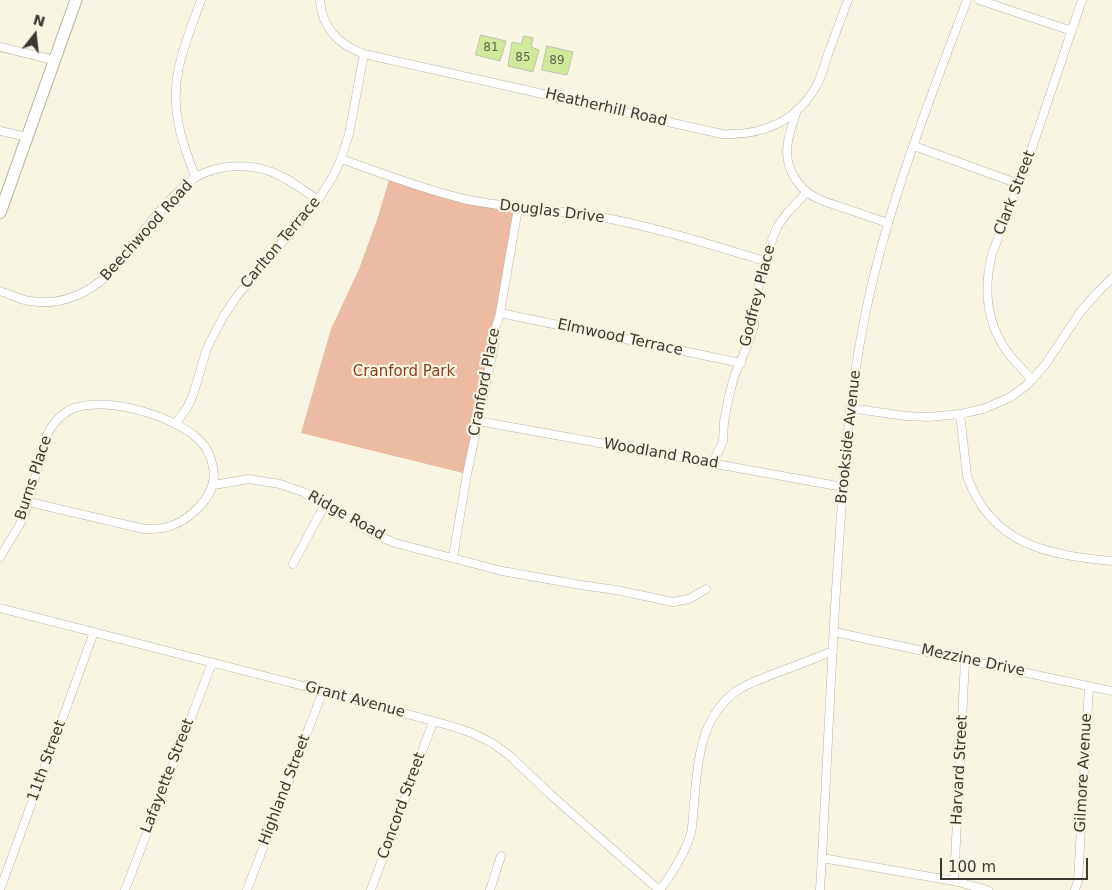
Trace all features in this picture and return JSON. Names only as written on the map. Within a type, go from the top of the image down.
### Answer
[{"type":"main road","points":[[0,213],[76,0]]},
{"type":"street","points":[[195,177],[179,126],[175,91],[180,59],[201,0]]},
{"type":"street","name":"Heatherhill Road","points":[[320,0],[324,19],[329,29],[345,46],[364,54],[722,134],[737,135],[753,133],[782,122],[808,99],[819,80],[848,0]]},
{"type":"street","name":"Brookside Avenue","points":[[820,890],[843,487],[850,408],[863,324],[888,223],[966,0]]},
{"type":"street","points":[[979,0],[1072,31]]},
{"type":"street","name":"Clark Street","points":[[1032,380],[1005,349],[991,319],[987,286],[988,270],[1082,0]]},
{"type":"street","points":[[0,47],[54,60]]},
{"type":"street","name":"Carlton Terrace","points":[[175,424],[187,408],[193,395],[207,348],[223,317],[237,296],[318,200],[332,178],[341,159],[349,134],[364,54]]},
{"type":"street","points":[[797,110],[788,140],[787,151],[788,163],[798,184],[818,199],[888,223]]},
{"type":"street","points":[[0,131],[27,137]]},
{"type":"street","points":[[914,146],[1019,184]]},
{"type":"street","name":"Douglas Drive","points":[[341,159],[464,199],[518,208],[571,213],[635,224],[766,261]]},
{"type":"street","name":"Beechwood Road","points":[[0,291],[28,301],[43,303],[58,302],[84,293],[107,276],[178,192],[195,177],[213,170],[241,166],[270,171],[318,200]]},
{"type":"street","name":"Godfrey Place","points":[[713,463],[723,442],[724,422],[734,377],[754,326],[759,282],[770,243],[788,212],[807,192]]},
{"type":"street","name":"Cranford Place","points":[[453,557],[467,474],[494,346],[518,208]]},
{"type":"street","points":[[850,408],[905,416],[929,417],[960,414],[983,409],[1009,398],[1032,380],[1045,365],[1082,311],[1112,278]]},
{"type":"street","name":"Elmwood Terrace","points":[[500,313],[741,363]]},
{"type":"street","name":"Burns Place","points":[[0,556],[18,526],[29,502],[46,438],[51,428],[66,412],[75,408],[100,405],[122,406],[143,411],[175,424],[193,434],[208,451],[214,472],[214,485]]},
{"type":"street","points":[[960,414],[967,476],[977,498],[998,525],[1021,541],[1036,548],[1080,558],[1112,561]]},
{"type":"street","name":"Woodland Road","points":[[478,421],[843,487]]},
{"type":"street","name":"Ridge Road","points":[[214,485],[250,479],[280,484],[302,492],[395,543],[502,571],[616,590],[673,602],[689,599],[706,589]]},
{"type":"street","points":[[29,502],[155,530],[168,528],[189,516],[203,502],[214,485]]},
{"type":"street","points":[[293,564],[324,504]]},
{"type":"street","name":"Grant Avenue","points":[[0,608],[323,691],[472,733],[492,743],[510,756],[558,802],[660,890]]},
{"type":"street","name":"11th Street","points":[[0,890],[94,632]]},
{"type":"street","name":"Mezzine Drive","points":[[834,632],[1112,691]]},
{"type":"street","points":[[660,890],[685,849],[691,832],[703,740],[714,714],[724,701],[736,691],[749,684],[833,651]]},
{"type":"street","name":"Harvard Street","points":[[954,881],[966,660]]},
{"type":"street","name":"Lafayette Street","points":[[125,890],[212,663]]},
{"type":"street","name":"Gilmore Avenue","points":[[1075,890],[1078,882],[1089,686]]},
{"type":"street","name":"Highland Street","points":[[247,890],[323,691]]},
{"type":"street","name":"Concord Street","points":[[370,890],[433,722]]},
{"type":"street","points":[[490,890],[501,856]]},
{"type":"street","points":[[822,858],[954,881],[988,890]]},
{"type":"green space","name":"Cranford Park","points":[[390,176],[464,199],[518,208],[467,474],[301,433],[331,329],[359,269],[378,217]]},
{"type":"building","points":[[481,35],[506,41],[500,61],[476,55]]},
{"type":"building","points":[[524,36],[533,38],[531,47],[539,50],[533,72],[508,66],[512,42],[521,44]]},
{"type":"building","points":[[547,46],[573,52],[567,75],[542,70]]}]
